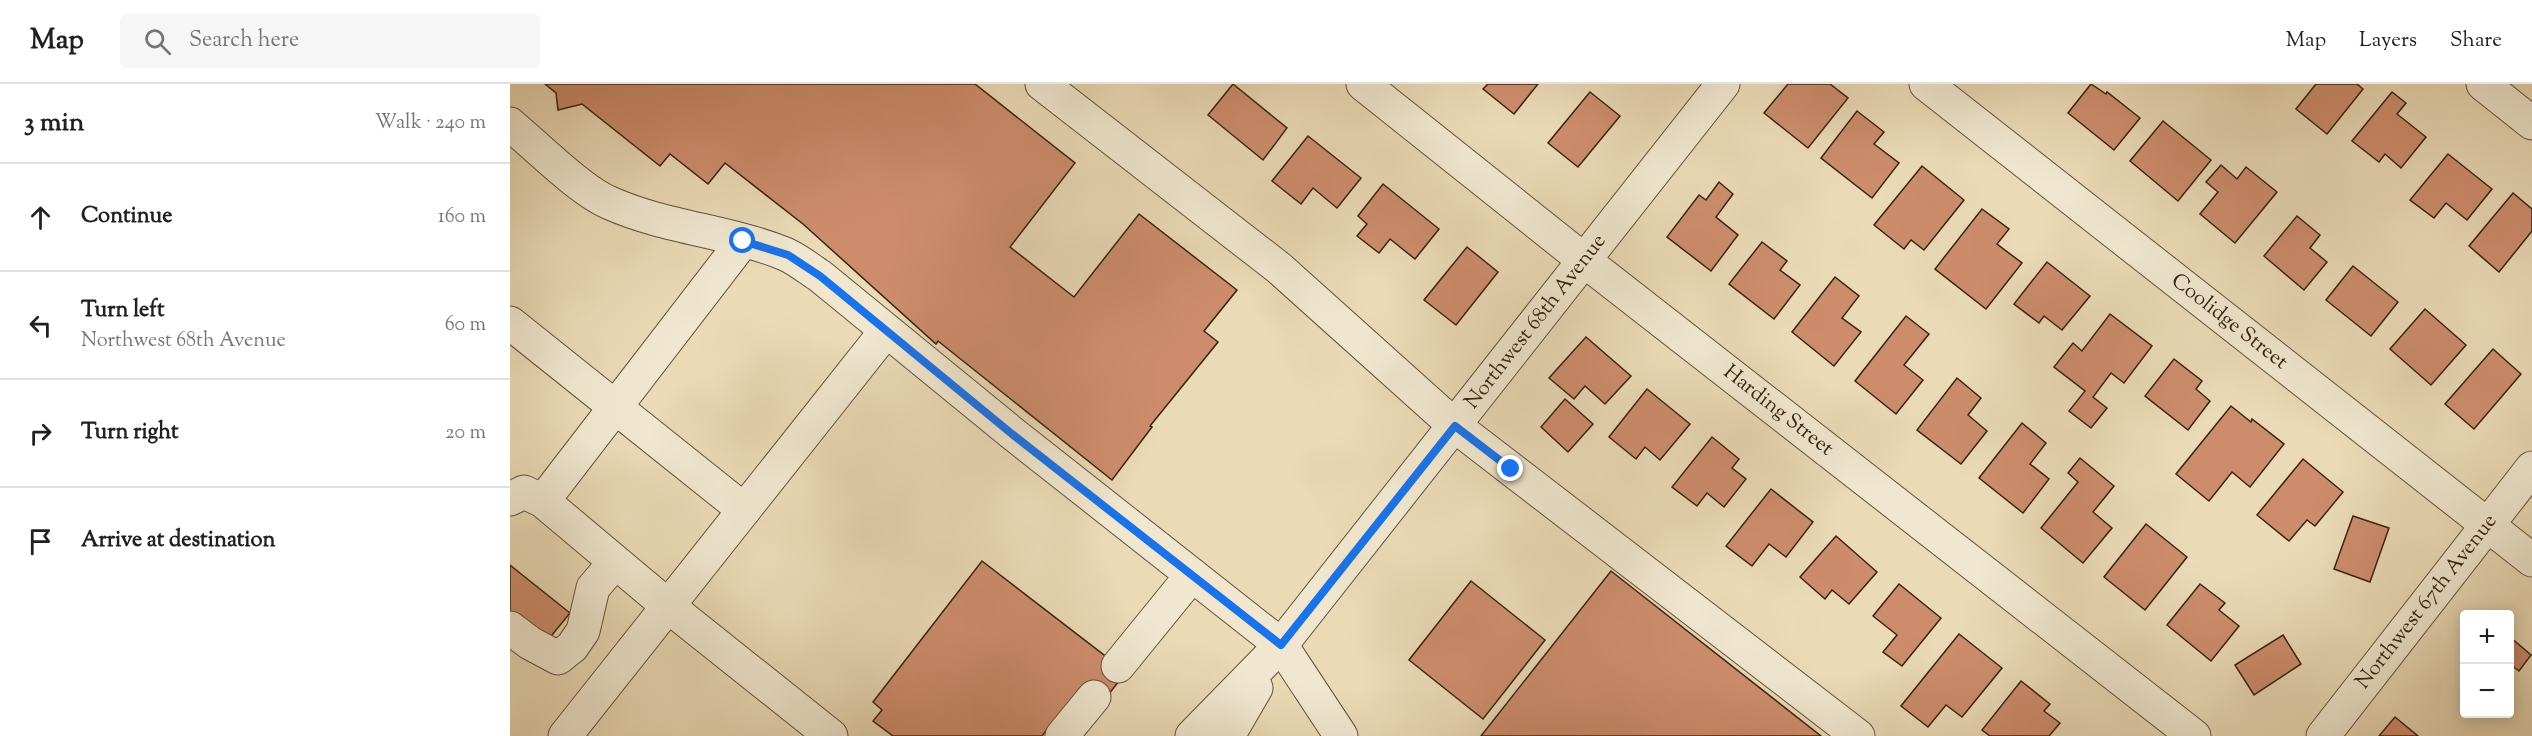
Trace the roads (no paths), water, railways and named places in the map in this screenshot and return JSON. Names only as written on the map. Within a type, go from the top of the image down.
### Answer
[{"type":"street","points":[[1042,84],[1279,268],[1455,426],[1858,736]]},
{"type":"street","name":"Harding Street","points":[[1363,84],[1585,261],[2194,736]]},
{"type":"street","name":"Northwest 68th Avenue","points":[[1192,736],[1281,645],[1723,84]]},
{"type":"street","name":"Coolidge Street","points":[[1926,84],[2532,560]]},
{"type":"street","points":[[2483,84],[2532,123]]},
{"type":"street","points":[[510,124],[576,180],[608,202],[647,216],[788,255],[820,276],[1012,434],[1281,645],[1341,736]]},
{"type":"street","points":[[543,501],[743,241]]},
{"type":"street","points":[[510,323],[744,510]]},
{"type":"street","points":[[565,736],[886,331]]},
{"type":"street","name":"Northwest 67th Avenue","points":[[2323,736],[2532,468]]},
{"type":"street","points":[[510,499],[524,492],[543,501],[668,606],[831,736]]},
{"type":"street","points":[[510,628],[530,644],[558,658],[572,647],[583,630],[593,588],[615,562]]},
{"type":"street","points":[[1118,666],[1192,575]]},
{"type":"street","name":"Northwest 68th Avenue","points":[[1228,736],[1281,645]]},
{"type":"street","points":[[1062,736],[1094,697]]}]
